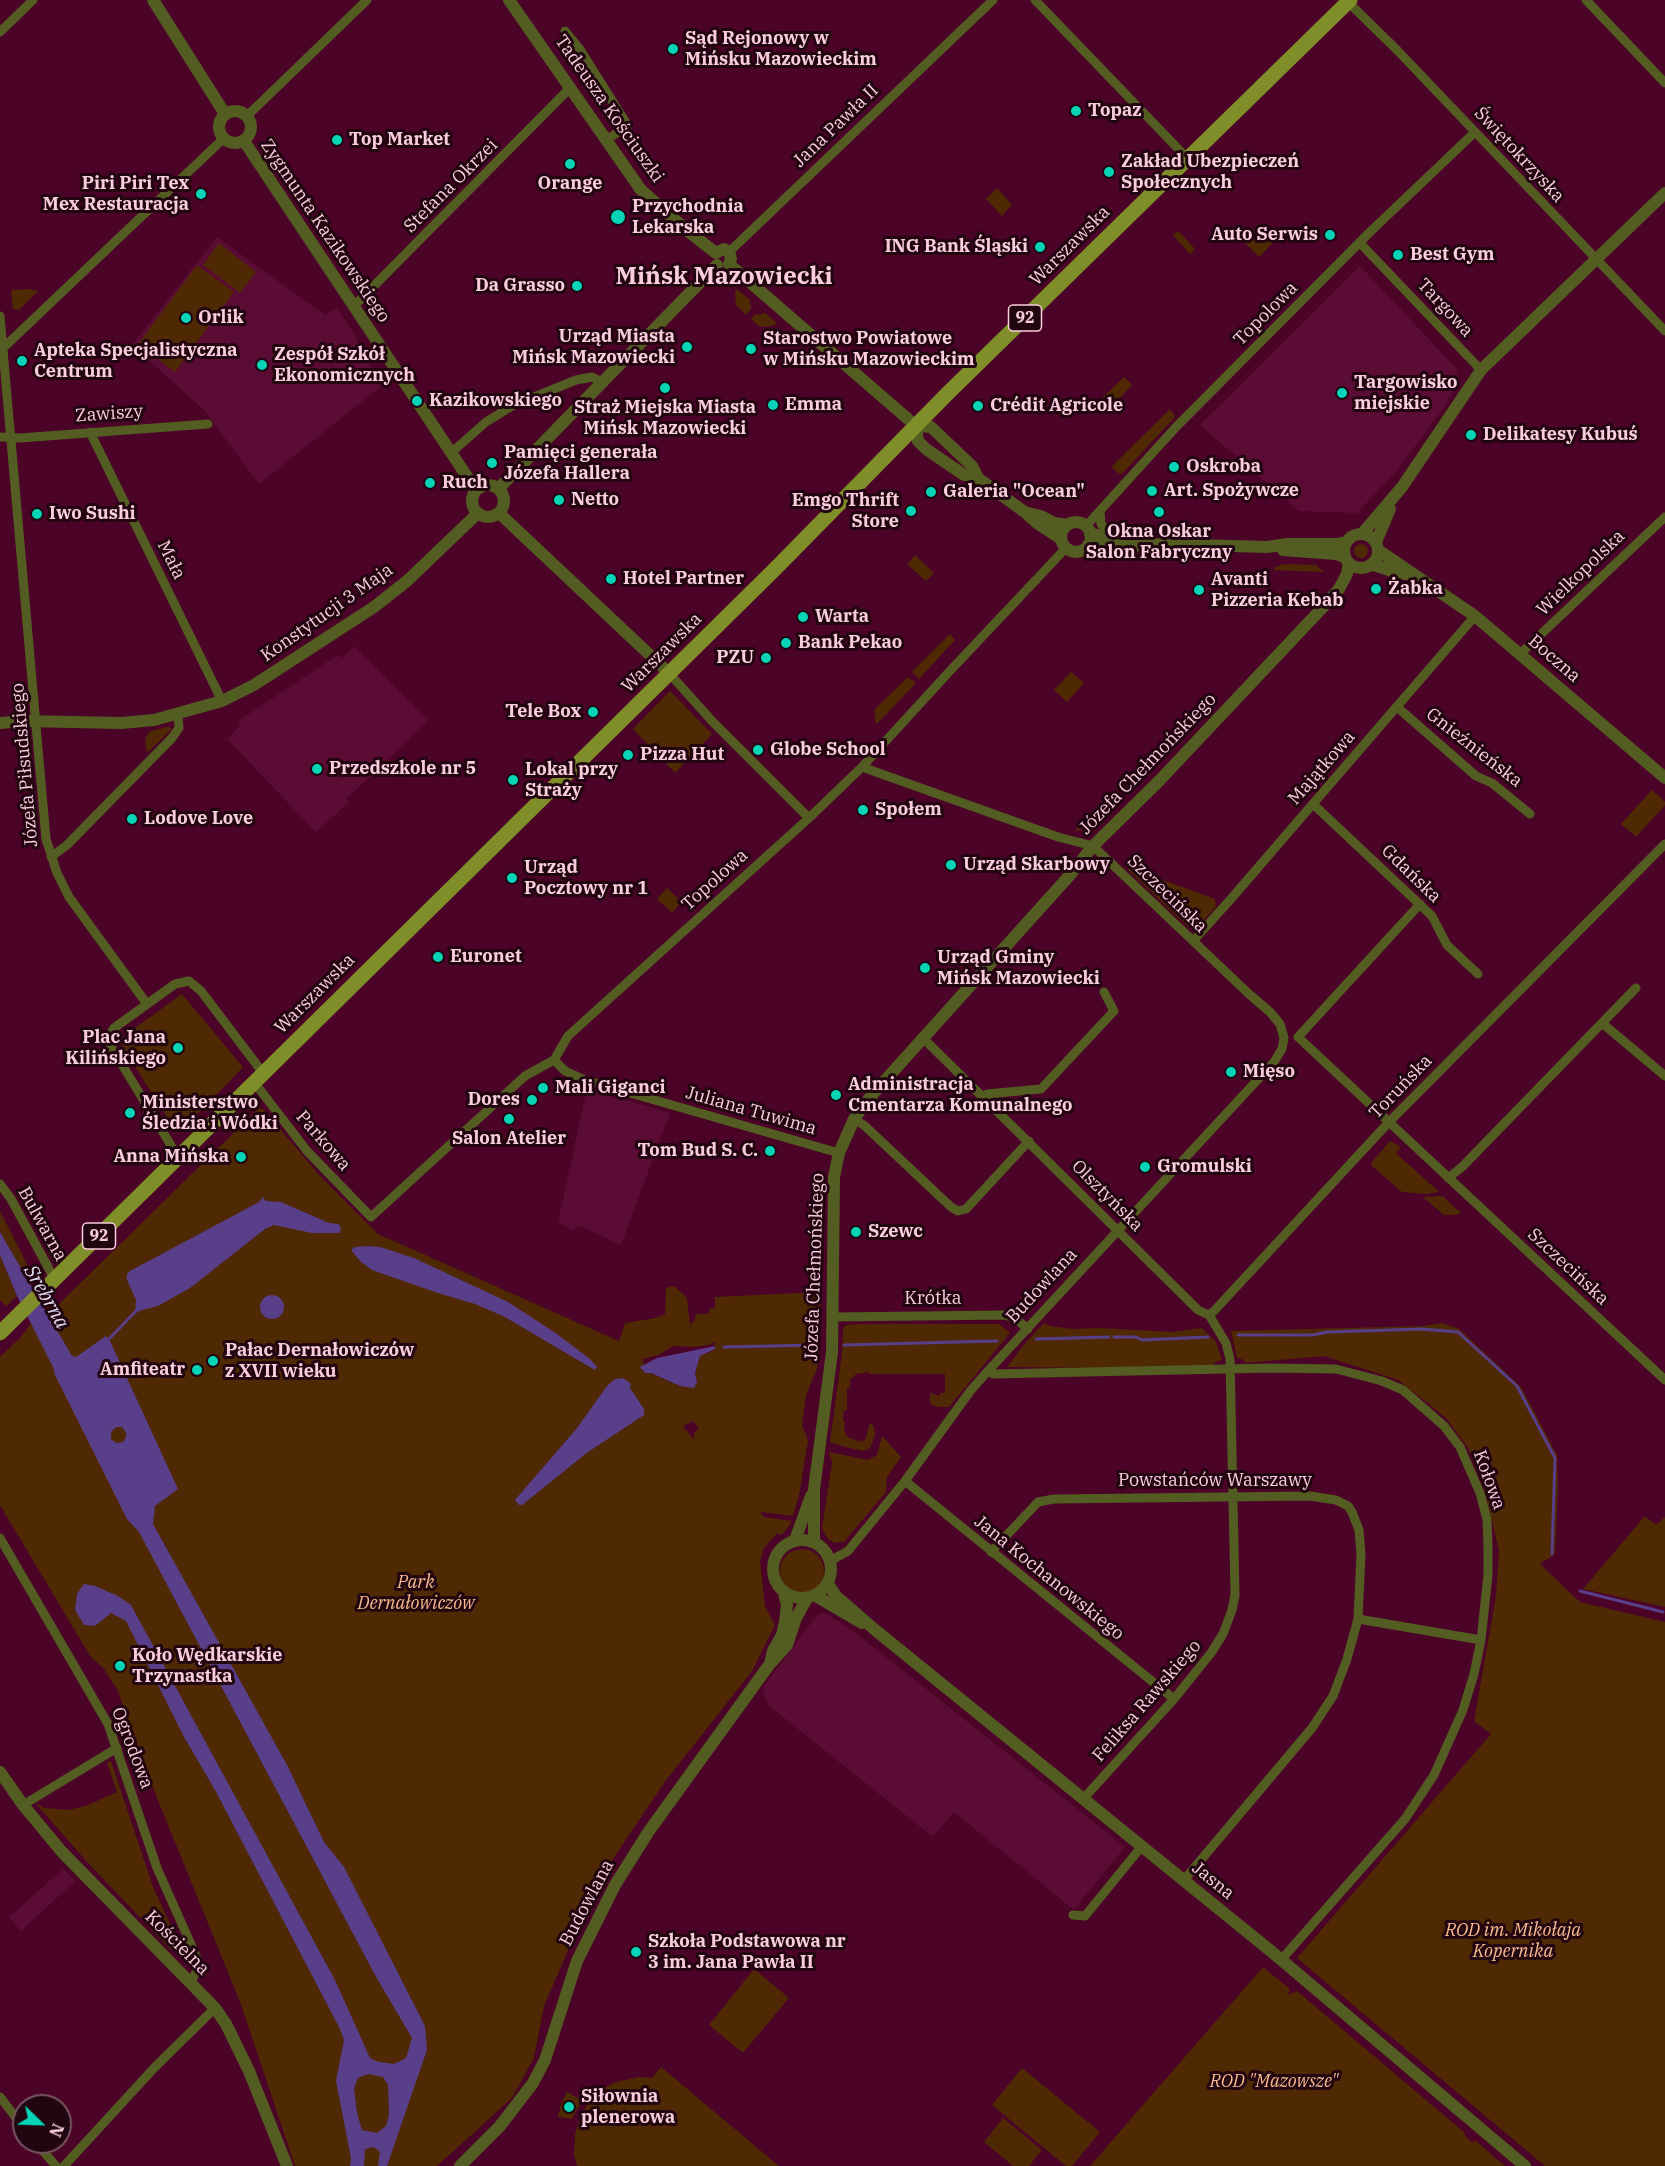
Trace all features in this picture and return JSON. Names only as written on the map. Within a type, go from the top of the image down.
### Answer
[{"type":"main road","name":"Warszawska","points":[[0,1333],[1187,158],[1349,1]]},
{"type":"street","points":[[0,32],[33,0]]},
{"type":"street","points":[[153,0],[225,114]]},
{"type":"street","points":[[247,116],[367,0]]},
{"type":"street","name":"Tadeusza Kościuszki","points":[[509,0],[641,190],[916,426]]},
{"type":"street","name":"Jana Pawła II","points":[[723,258],[993,0]]},
{"type":"street","points":[[1035,0],[1187,158]]},
{"type":"street","points":[[1586,0],[1665,83]]},
{"type":"street","name":"Świętokrzyska","points":[[1349,1],[1665,331]]},
{"type":"street","points":[[565,31],[579,48],[628,126],[606,140]]},
{"type":"street","name":"Stefana Okrzei","points":[[354,306],[570,88]]},
{"type":"street","points":[[234,111],[247,116],[251,131],[244,141],[232,143],[223,139],[219,123],[225,114],[234,111]]},
{"type":"street","name":"Topolowa","points":[[1088,535],[1100,511],[1177,426],[1475,132]]},
{"type":"street","points":[[1,350],[223,139]]},
{"type":"street","name":"Zygmunta Kazikowskiego","points":[[244,141],[476,490]]},
{"type":"street","points":[[1026,513],[1041,516],[1054,523],[1067,525],[1077,522],[1088,535],[1120,547],[1161,544],[1267,547],[1287,544],[1337,544],[1362,534],[1402,487],[1481,370],[1665,193]]},
{"type":"street","name":"Targowa","points":[[1360,243],[1481,370]]},
{"type":"street","points":[[499,488],[723,258]]},
{"type":"street","name":"Józefa Piłsudskiego","points":[[0,316],[1,350],[12,438],[46,839],[51,856],[73,902],[147,1004]]},
{"type":"street","points":[[452,452],[486,422],[512,406],[576,380],[592,377],[602,382]]},
{"type":"street","name":"Zawiszy","points":[[0,437],[208,424]]},
{"type":"street","points":[[978,478],[964,476],[926,449],[918,441],[916,426],[931,427],[972,466],[978,478],[1064,544],[1077,551],[1088,535]]},
{"type":"street","name":"Mała","points":[[90,432],[222,701]]},
{"type":"street","points":[[490,484],[499,488],[505,502],[499,513],[487,517],[474,509],[472,499],[476,490],[490,484]]},
{"type":"street","points":[[1346,542],[1343,552],[1356,563],[1377,555],[1377,546],[1402,487]]},
{"type":"street","points":[[1100,511],[1101,524],[1111,536]]},
{"type":"street","name":"Konstytucji 3 Maja","points":[[0,723],[37,721],[121,723],[154,720],[222,701],[254,685],[374,607],[414,574],[478,513]]},
{"type":"street","points":[[499,513],[669,673],[712,721],[809,818]]},
{"type":"street","name":"Wielkopolska","points":[[1520,654],[1665,517]]},
{"type":"street","points":[[1064,544],[1062,531],[1067,525]]},
{"type":"street","points":[[1362,534],[1372,538],[1377,546]]},
{"type":"street","points":[[1088,535],[1111,536],[1161,544]]},
{"type":"street","name":"Topolowa","points":[[555,1060],[568,1036],[809,818],[862,767],[1064,544]]},
{"type":"street","name":"Boczna","points":[[1377,546],[1388,558],[1402,565],[1475,616],[1665,778]]},
{"type":"street","name":"Boczna","points":[[1267,547],[1287,551],[1336,554],[1356,563],[1414,575]]},
{"type":"street","name":"Józefa Chełmońskiego","points":[[814,1542],[814,1489],[829,1374],[833,1317],[833,1195],[839,1153],[855,1119],[871,1096],[1070,875],[1093,846],[1159,781],[1339,589],[1347,584],[1356,563]]},
{"type":"street","name":"Majątkowa","points":[[1193,941],[1475,616]]},
{"type":"street","name":"Gnieźnieńska","points":[[1397,707],[1476,776],[1492,783],[1530,814]]},
{"type":"street","points":[[51,856],[66,845],[172,738],[179,728],[178,715]]},
{"type":"street","name":"Szczecińska","points":[[862,767],[1058,837],[1093,846],[1270,1012],[1280,1024],[1284,1038]]},
{"type":"street","name":"Gdańska","points":[[1313,804],[1432,916],[1447,945],[1478,974]]},
{"type":"street","name":"Toruńska","points":[[1209,1315],[1389,1122],[1665,844]]},
{"type":"street","points":[[1284,1038],[1298,1037],[1420,904]]},
{"type":"street","points":[[178,1157],[109,1043],[109,1037],[114,1028],[178,982],[186,981],[195,985],[258,1078]]},
{"type":"street","points":[[1448,1178],[1462,1167],[1636,988]]},
{"type":"street","points":[[983,1098],[987,1094],[1041,1089],[1114,1011],[1104,992]]},
{"type":"street","points":[[1602,1023],[1665,1076]]},
{"type":"street","name":"Szczecińska","points":[[1298,1037],[1665,1380]]},
{"type":"street","name":"Olsztyńska","points":[[922,1038],[1198,1310],[1209,1315]]},
{"type":"street","name":"Budowlana","points":[[830,1561],[848,1551],[905,1481],[971,1390],[1274,1062],[1282,1049],[1284,1038]]},
{"type":"street","name":"Parkowa","points":[[258,1078],[307,1150],[371,1217],[525,1076],[555,1060]]},
{"type":"street","name":"Juliana Tuwima","points":[[555,1060],[565,1071],[585,1080],[839,1153]]},
{"type":"street","points":[[855,1119],[958,1211],[966,1209],[1029,1141]]},
{"type":"street","name":"Bulwarna","points":[[0,1184],[11,1199],[55,1280]]},
{"type":"street","points":[[1209,1315],[1226,1343],[1231,1369]]},
{"type":"street","name":"Krótka","points":[[833,1317],[1006,1316],[1016,1319],[1028,1329]]},
{"type":"street","name":"Kołowa","points":[[988,1371],[993,1374],[1336,1368],[1403,1390],[1444,1426],[1460,1447],[1480,1493],[1487,1519],[1488,1575],[1481,1640],[1474,1674],[1456,1729],[1434,1775],[1405,1819],[1281,1960]]},
{"type":"street","name":"Feliksa Rawskiego","points":[[1083,1798],[1174,1699],[1218,1644],[1228,1624],[1235,1595],[1231,1369]]},
{"type":"street","name":"Jana Kochanowskiego","points":[[905,1481],[1174,1699]]},
{"type":"street","name":"Józefa Chełmońskiego","points":[[795,1540],[814,1489]]},
{"type":"street","name":"Powstańców Warszawy","points":[[991,1552],[1038,1502],[1054,1499],[1310,1496],[1336,1500],[1348,1506],[1359,1530],[1361,1554],[1358,1619],[1341,1677],[1322,1713],[1274,1774],[1184,1880]]},
{"type":"street","name":"Ogrodowa","points":[[0,1538],[100,1708],[117,1748],[160,1877],[197,1958],[197,1970],[191,1982]]},
{"type":"street","points":[[805,1539],[814,1542],[827,1553],[830,1561],[828,1584],[811,1598],[792,1597],[784,1593],[774,1579],[774,1559],[786,1544],[795,1540],[805,1539]]},
{"type":"street","name":"Jasna","points":[[828,1584],[836,1596],[874,1629],[1281,1960],[1525,2166]]},
{"type":"street","name":"Budowlana","points":[[769,1665],[785,1622],[787,1605],[784,1593]]},
{"type":"street","name":"Budowlana","points":[[460,2166],[500,2126],[533,2083],[545,2060],[577,1961],[615,1885],[649,1831],[769,1665],[787,1644],[800,1608],[811,1598]]},
{"type":"street","name":"Jasna","points":[[811,1598],[874,1629]]},
{"type":"street","points":[[1358,1619],[1481,1640]]},
{"type":"street","points":[[22,1805],[117,1748]]},
{"type":"street","name":"Kościelna","points":[[0,1772],[22,1805],[62,1852],[215,2008],[226,2024],[249,2071],[286,2166]]},
{"type":"street","points":[[1073,1915],[1085,1916],[1142,1846]]},
{"type":"street","points":[[64,2166],[155,2067],[215,2008]]},
{"type":"street","points":[[0,2097],[12,2112]]},
{"type":"street","points":[[46,2154],[56,2166]]},
{"type":"shaded area","name":"Zespół Szkół Ekonomicznych","points":[[217,237],[325,315],[337,307],[381,386],[259,484],[204,410],[132,345]]},
{"type":"shaded area","name":"Targowisko miejskie","points":[[1360,266],[1456,368],[1458,380],[1445,406],[1396,472],[1357,513],[1299,511],[1200,425]]},
{"type":"shaded area","name":"Przedszkole nr 5","points":[[355,646],[428,721],[346,799],[349,802],[316,832],[227,739],[240,726],[238,721],[338,655],[342,658]]},
{"type":"shaded area","points":[[587,1089],[670,1113],[621,1245],[580,1226],[572,1230],[558,1222]]},
{"type":"shaded area","points":[[263,1197],[266,1201],[281,1202],[329,1223],[339,1224],[341,1230],[339,1233],[312,1233],[274,1225],[265,1229],[190,1288],[158,1306],[135,1314],[136,1300],[127,1280],[127,1274],[130,1271],[259,1202]]},
{"type":"shaded area","points":[[0,1232],[72,1356],[76,1357],[106,1336],[109,1339],[178,1489],[155,1506],[153,1524],[287,1765],[324,1842],[344,1867],[425,2026],[427,2050],[387,2166],[378,2166],[380,2152],[374,2147],[365,2149],[364,2166],[350,2166],[351,2158],[336,2081],[344,2040],[339,2027],[215,1790],[184,1737],[126,1621],[111,1613],[95,1626],[84,1625],[75,1610],[77,1594],[84,1584],[118,1596],[131,1605],[335,1980],[370,2058],[394,2064],[406,2058],[412,2038],[375,1975],[139,1532],[127,1519],[55,1375],[0,1255]],"holes":[[[116,1427],[122,1427],[126,1433],[123,1442],[116,1443],[111,1439],[111,1432]],[[368,2074],[383,2077],[388,2085],[389,2115],[386,2126],[377,2133],[362,2130],[357,2113],[354,2088],[358,2078]]]},
{"type":"shaded area","points":[[355,1247],[380,1247],[414,1258],[508,1302],[557,1334],[597,1367],[595,1370],[503,1316],[475,1304],[372,1270],[351,1250]]},
{"type":"shaded area","points":[[272,1295],[277,1296],[283,1302],[283,1312],[277,1318],[272,1319],[267,1318],[261,1312],[260,1307],[261,1302],[267,1296]]},
{"type":"shaded area","points":[[715,1346],[715,1349],[700,1356],[695,1373],[697,1382],[694,1388],[680,1386],[651,1373],[645,1373],[640,1367],[657,1358]]},
{"type":"shaded area","points":[[623,1378],[631,1384],[630,1388],[644,1409],[644,1415],[588,1452],[522,1505],[519,1505],[515,1500],[577,1428],[607,1386],[615,1379]]},
{"type":"shaded area","points":[[825,1613],[852,1630],[1125,1847],[1074,1910],[954,1812],[933,1837],[768,1705],[763,1691],[764,1686],[817,1615]]},
{"type":"shaded area","points":[[63,1869],[75,1881],[21,1931],[9,1917]]},
{"type":"green space","points":[[997,188],[1012,205],[1002,216],[986,199]]},
{"type":"green space","points":[[1257,227],[1273,243],[1259,257],[1243,241]]},
{"type":"green space","points":[[1178,231],[1195,249],[1190,254],[1173,235]]},
{"type":"green space","points":[[219,243],[256,272],[240,293],[203,265]]},
{"type":"green space","name":"Orlik","points":[[197,265],[234,292],[175,372],[138,344]]},
{"type":"green space","points":[[737,289],[750,300],[751,309],[746,315],[736,305],[735,292]]},
{"type":"green space","points":[[12,290],[38,291],[19,310],[13,309]]},
{"type":"green space","points":[[765,313],[778,324],[759,326],[751,319],[755,315]]},
{"type":"green space","points":[[1124,377],[1132,385],[1110,408],[1101,399]]},
{"type":"green space","points":[[1170,409],[1175,417],[1122,474],[1118,473],[1112,467],[1113,465]]},
{"type":"green space","points":[[1358,544],[1364,544],[1368,551],[1364,558],[1358,558],[1354,554],[1354,548]]},
{"type":"green space","points":[[915,555],[934,573],[926,581],[907,564]]},
{"type":"green space","points":[[1284,564],[1316,565],[1324,572],[1274,570],[1275,567]]},
{"type":"green space","points":[[950,634],[955,640],[919,679],[912,672]]},
{"type":"green space","points":[[1071,672],[1084,683],[1067,702],[1054,690]]},
{"type":"green space","points":[[908,677],[916,683],[876,725],[874,710]]},
{"type":"green space","points":[[670,691],[712,734],[675,773],[633,729]]},
{"type":"green space","points":[[166,727],[172,729],[147,753],[145,740],[149,732]]},
{"type":"green space","points":[[1652,790],[1665,802],[1665,805],[1636,837],[1621,824]]},
{"type":"green space","points":[[1101,801],[1114,810],[1107,817],[1094,811]]},
{"type":"green space","points":[[1090,814],[1103,821],[1097,826],[1089,826],[1074,832]]},
{"type":"green space","points":[[1128,867],[1215,899],[1216,907],[1199,925],[1188,927],[1128,870]]},
{"type":"green space","points":[[667,888],[682,902],[672,913],[657,899]]},
{"type":"green space","points":[[182,994],[243,1067],[188,1124],[171,1124],[121,1044],[128,1033]]},
{"type":"green space","name":"Park Dernałowiczów","points":[[259,1108],[263,1109],[320,1176],[378,1234],[619,1341],[625,1323],[656,1318],[665,1314],[666,1288],[674,1286],[687,1298],[690,1325],[695,1320],[696,1314],[707,1314],[711,1308],[715,1309],[715,1297],[820,1292],[821,1322],[817,1369],[806,1395],[802,1425],[808,1440],[799,1495],[793,1516],[760,1512],[764,1517],[792,1521],[784,1533],[779,1535],[777,1533],[764,1548],[760,1561],[765,1606],[775,1625],[752,1671],[664,1783],[598,1881],[544,2006],[534,2058],[512,2098],[437,2166],[295,2166],[240,2002],[153,1788],[118,1691],[104,1669],[90,1656],[0,1505],[0,1357],[21,1337],[31,1323],[33,1326],[47,1314],[45,1310],[48,1307],[56,1307]],"holes":[[[715,1342],[714,1350],[700,1356],[695,1373],[697,1382],[680,1386],[650,1373],[642,1359],[659,1355],[673,1346],[692,1347]],[[693,1421],[699,1429],[694,1433],[694,1440],[683,1426]]]},
{"type":"green space","points":[[1390,1141],[1401,1147],[1396,1153],[1439,1192],[1426,1194],[1402,1192],[1372,1166],[1371,1163]]},
{"type":"green space","points":[[1443,1196],[1457,1210],[1460,1210],[1460,1213],[1444,1215],[1423,1197]]},
{"type":"green space","points":[[0,1211],[34,1278],[29,1283],[0,1232]]},
{"type":"green space","points":[[0,1255],[17,1296],[6,1306],[0,1300]]},
{"type":"green space","points":[[1044,1323],[1073,1329],[1100,1328],[1171,1332],[1202,1328],[1216,1342],[1222,1360],[1215,1362],[1214,1369],[1007,1367]]},
{"type":"green space","name":"ROD im. Mikołaja Kopernika","points":[[1443,1323],[1459,1329],[1521,1387],[1557,1455],[1555,1554],[1540,1564],[1580,1602],[1665,1622],[1665,2166],[1545,2166],[1297,1958],[1491,1734],[1474,1721],[1496,1596],[1499,1551],[1485,1490],[1468,1448],[1446,1418],[1398,1380],[1324,1356],[1245,1363],[1244,1360],[1237,1358],[1231,1331],[1422,1326]]},
{"type":"green space","points":[[999,1324],[1010,1333],[949,1407],[930,1404],[930,1393],[940,1396],[940,1393],[945,1393],[945,1374],[869,1374],[869,1372],[856,1374],[850,1380],[850,1388],[847,1388],[844,1431],[848,1437],[860,1442],[865,1441],[870,1423],[874,1427],[875,1435],[870,1448],[864,1451],[830,1442],[842,1354],[843,1328],[847,1325]]},
{"type":"green space","points":[[882,1436],[901,1457],[887,1477],[886,1492],[844,1542],[835,1543],[828,1539],[822,1528],[832,1463],[829,1452],[868,1460],[877,1455]]},
{"type":"green space","points":[[1645,1516],[1656,1525],[1665,1517],[1665,1607],[1583,1589]]},
{"type":"green space","points":[[802,1549],[811,1550],[818,1555],[823,1562],[823,1580],[818,1587],[811,1592],[802,1593],[793,1592],[786,1587],[781,1580],[780,1571],[781,1562],[786,1555],[793,1550]]},
{"type":"green space","points":[[111,1761],[153,1887],[179,1943],[171,1950],[89,1864],[36,1802],[44,1808],[68,1810],[86,1806],[117,1792],[107,1763]]},
{"type":"green space","name":"ROD \"Mazowsze\"","points":[[1263,1967],[1290,1989],[1288,1995],[1297,1991],[1465,2133],[1465,2136],[1472,2142],[1476,2141],[1505,2166],[1090,2166]]},
{"type":"green space","points":[[754,1969],[789,1998],[743,2053],[709,2025]]},
{"type":"green space","points":[[661,2067],[779,2166],[577,2166],[574,2155],[575,2135],[580,2117],[587,2105],[602,2089],[616,2082],[639,2077],[652,2078]]},
{"type":"green space","points":[[1022,2068],[1100,2132],[1072,2166],[1066,2166],[992,2105]]},
{"type":"green space","name":"Siłownia plenerowa","points":[[567,2092],[582,2100],[572,2119],[558,2117]]},
{"type":"green space","points":[[1003,2118],[1042,2150],[1029,2166],[1013,2166],[984,2142]]},
{"type":"waterway","points":[[109,1339],[137,1310]]},
{"type":"waterway","points":[[1238,1335],[1313,1335],[1327,1332],[1422,1329],[1458,1332],[1517,1386],[1555,1458],[1552,1554]]},
{"type":"waterway","points":[[1036,1339],[1109,1337]]},
{"type":"waterway","points":[[1114,1337],[1136,1337],[1142,1340],[1208,1337]]},
{"type":"waterway","points":[[844,1345],[997,1341]]},
{"type":"waterway","points":[[724,1347],[817,1345]]},
{"type":"waterway","points":[[1580,1591],[1663,1612]]},
{"type":"place","name":"Sąd Rejonowy w Mińsku Mazowieckim","points":[[673,49]]},
{"type":"place","name":"Topaz","points":[[1076,111]]},
{"type":"place","name":"Top Market","points":[[337,140]]},
{"type":"place","name":"Orange","points":[[570,164]]},
{"type":"place","name":"Zakład Ubezpieczeń Społecznych","points":[[1109,172]]},
{"type":"place","name":"Piri Piri Tex Mex Restauracja","points":[[201,194]]},
{"type":"place","name":"Przychodnia Lekarska","points":[[618,217]]},
{"type":"place","name":"Auto Serwis","points":[[1330,235]]},
{"type":"place","name":"ING Bank Śląski","points":[[1040,247]]},
{"type":"place","name":"Best Gym","points":[[1398,255]]},
{"type":"place","name":"Da Grasso","points":[[577,286]]},
{"type":"place","name":"Orlik","points":[[186,318]]},
{"type":"place","name":"Urząd Miasta Mińsk Mazowiecki","points":[[687,347]]},
{"type":"place","name":"Starostwo Powiatowe w Mińsku Mazowieckim","points":[[751,349]]},
{"type":"place","name":"Apteka Specjalistyczna Centrum","points":[[22,361]]},
{"type":"place","name":"Zespół Szkół Ekonomicznych","points":[[262,365]]},
{"type":"place","name":"Straż Miejska Miasta Mińsk Mazowiecki","points":[[665,388]]},
{"type":"place","name":"Targowisko miejskie","points":[[1342,393]]},
{"type":"place","name":"Kazikowskiego","points":[[417,401]]},
{"type":"place","name":"Emma","points":[[773,405]]},
{"type":"place","name":"Crédit Agricole","points":[[978,406]]},
{"type":"place","name":"Delikatesy Kubuś","points":[[1471,435]]},
{"type":"place","name":"Pamięci generała Józefa Hallera","points":[[492,463]]},
{"type":"place","name":"Oskroba","points":[[1174,467]]},
{"type":"place","name":"Ruch","points":[[430,483]]},
{"type":"place","name":"Art. Spożywcze","points":[[1152,491]]},
{"type":"place","name":"Galeria \"Ocean\"","points":[[931,492]]},
{"type":"place","name":"Netto","points":[[559,500]]},
{"type":"place","name":"Emgo Thrift Store","points":[[911,511]]},
{"type":"place","name":"Okna Oskar Salon Fabryczny","points":[[1159,512]]},
{"type":"place","name":"Iwo Sushi","points":[[37,514]]},
{"type":"place","name":"Hotel Partner","points":[[611,579]]},
{"type":"place","name":"Żabka","points":[[1376,589]]},
{"type":"place","name":"Avanti Pizzeria Kebab","points":[[1199,590]]},
{"type":"place","name":"Warta","points":[[803,617]]},
{"type":"place","name":"Bank Pekao","points":[[786,643]]},
{"type":"place","name":"PZU","points":[[766,658]]},
{"type":"place","name":"Tele Box","points":[[593,712]]},
{"type":"place","name":"Globe School","points":[[758,750]]},
{"type":"place","name":"Pizza Hut","points":[[628,755]]},
{"type":"place","name":"Przedszkole nr 5","points":[[317,769]]},
{"type":"place","name":"Lokal przy Straży","points":[[513,780]]},
{"type":"place","name":"Społem","points":[[863,810]]},
{"type":"place","name":"Lodove Love","points":[[132,819]]},
{"type":"place","name":"Urząd Skarbowy","points":[[951,865]]},
{"type":"place","name":"Urząd Pocztowy nr 1","points":[[512,878]]},
{"type":"place","name":"Euronet","points":[[438,957]]},
{"type":"place","name":"Urząd Gminy Mińsk Mazowiecki","points":[[925,968]]},
{"type":"place","name":"Plac Jana Kilińskiego","points":[[178,1048]]},
{"type":"place","name":"Mięso","points":[[1231,1072]]},
{"type":"place","name":"Mali Giganci","points":[[543,1088]]},
{"type":"place","name":"Administracja Cmentarza Komunalnego","points":[[836,1095]]},
{"type":"place","name":"Dores","points":[[532,1100]]},
{"type":"place","name":"Ministerstwo Śledzia i Wódki","points":[[130,1113]]},
{"type":"place","name":"Salon Atelier","points":[[509,1119]]},
{"type":"place","name":"Tom Bud S. C.","points":[[770,1151]]},
{"type":"place","name":"Anna Mińska","points":[[241,1157]]},
{"type":"place","name":"Gromulski","points":[[1145,1167]]},
{"type":"place","name":"Szewc","points":[[856,1232]]},
{"type":"place","name":"Pałac Dernałowiczów z XVII wieku","points":[[213,1361]]},
{"type":"place","name":"Amfiteatr","points":[[197,1370]]},
{"type":"place","name":"Koło Wędkarskie Trzynastka","points":[[120,1666]]},
{"type":"place","name":"Szkoła Podstawowa nr 3 im. Jana Pawła II","points":[[636,1952]]},
{"type":"place","name":"Siłownia plenerowa","points":[[569,2107]]},
{"type":"district","name":"Mińsk Mazowiecki","points":[[724,277]]},
{"type":"water label","name":"Srebrna","points":[[46,1297]]}]
